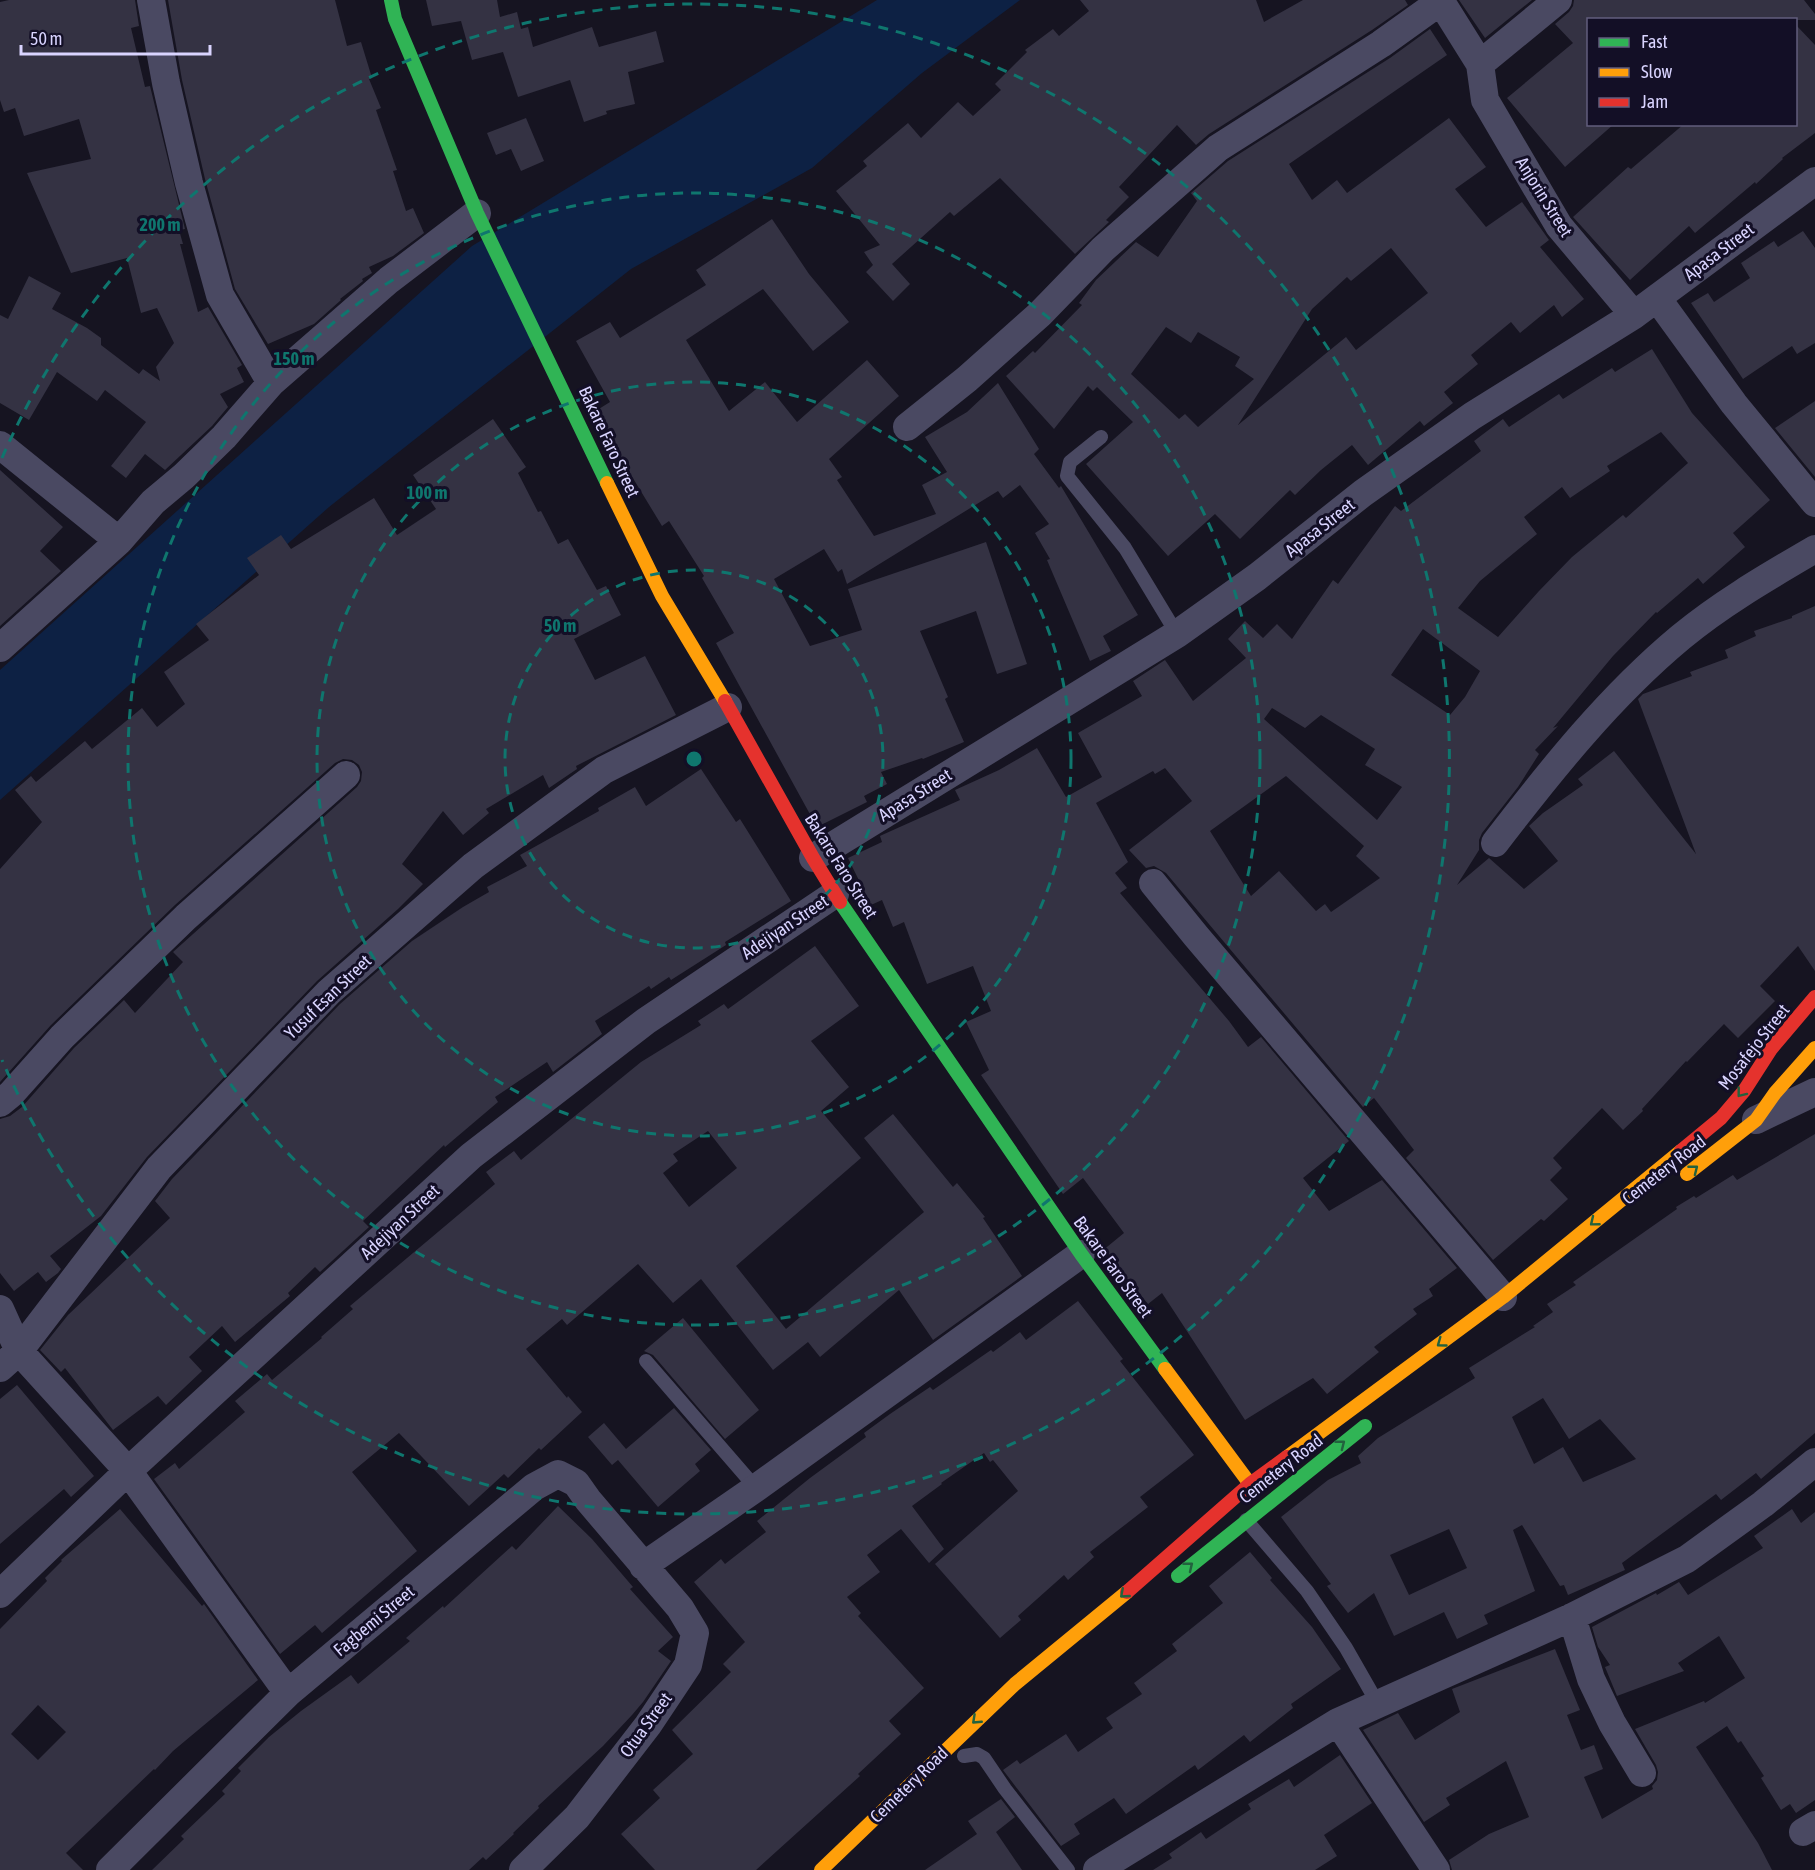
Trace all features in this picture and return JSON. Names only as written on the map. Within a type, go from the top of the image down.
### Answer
[{"type":"main road","name":"Bakare Faro Street","points":[[391,0],[394,19],[479,216],[662,596],[813,858],[835,894],[1081,1254],[1250,1484]]},
{"type":"main road","name":"Mosafejo Street","points":[[1721,1118],[1772,1049],[1815,998]]},
{"type":"main road","points":[[1756,1120],[1775,1093],[1815,1048]]},
{"type":"main road","name":"Cemetery Road","points":[[820,1870],[1015,1684],[1121,1597],[1250,1484],[1503,1297],[1721,1118]]},
{"type":"main road","name":"Cemetery Road","points":[[1671,1186],[1756,1120]]},
{"type":"main road","name":"Cemetery Road","points":[[1168,1584],[1374,1419]]},
{"type":"main road","name":"Cemetery Road","points":[[960,1760],[980,1740]]},
{"type":"street","points":[[152,0],[166,83],[189,183],[220,295],[270,383]]},
{"type":"street","points":[[907,427],[967,379],[1040,314],[1103,249],[1218,148],[1381,44],[1440,1],[1480,64],[1558,0]]},
{"type":"street","name":"Anjorin Street","points":[[1480,64],[1485,100],[1560,226],[1634,315]]},
{"type":"street","name":"Apasa Street","points":[[813,858],[1177,634],[1257,577],[1363,494],[1472,416],[1634,315],[1815,181]]},
{"type":"street","points":[[0,648],[119,541],[153,502],[184,476],[224,436],[270,383],[389,280],[479,216]]},
{"type":"street","points":[[1657,298],[1734,404],[1815,503]]},
{"type":"street","points":[[0,445],[119,541]]},
{"type":"street","points":[[1495,843],[1545,779],[1628,685],[1682,636],[1764,579],[1815,549]]},
{"type":"street","name":"Yusuf Esan Street","points":[[9,1360],[159,1168],[329,992],[473,866],[604,770],[728,707]]},
{"type":"street","points":[[0,1102],[11,1094],[62,1037],[186,917],[346,775]]},
{"type":"street","points":[[1153,883],[1503,1297]]},
{"type":"street","name":"Adejiyan Street","points":[[0,1594],[128,1471],[471,1156],[646,1021],[835,894]]},
{"type":"street","points":[[1756,1120],[1815,1092]]},
{"type":"street","points":[[644,1566],[1081,1254]]},
{"type":"street","points":[[0,1309],[9,1360],[128,1471],[288,1693]]},
{"type":"street","points":[[1097,1870],[1338,1722],[1572,1617],[1687,1559],[1763,1504],[1815,1462]]},
{"type":"street","name":"Fagbemi Street","points":[[110,1870],[288,1693],[534,1487],[558,1474],[576,1483],[644,1566]]},
{"type":"street","name":"Otua Street","points":[[523,1870],[576,1817],[648,1725],[688,1665],[695,1633],[680,1608],[644,1566]]},
{"type":"street","points":[[1572,1617],[1591,1679],[1612,1723],[1642,1773]]},
{"type":"street","points":[[1338,1722],[1436,1870]]},
{"type":"lane","points":[[1101,437],[1070,462],[1067,476],[1125,549],[1177,634]]},
{"type":"lane","points":[[646,1361],[756,1488]]},
{"type":"lane","points":[[1246,1520],[1307,1591],[1346,1648],[1378,1704]]},
{"type":"lane","points":[[960,1760],[977,1754],[984,1758],[997,1774],[1005,1790],[1068,1870]]},
{"type":"water","points":[[877,0],[1020,0],[922,73],[812,168],[631,269],[329,507],[0,800],[0,670],[472,246]]},
{"type":"building","points":[[9,0],[135,0],[139,26],[131,28],[145,87],[150,86],[185,229],[179,230],[183,244],[180,244],[198,312],[208,307],[242,365],[237,368],[244,382],[220,394],[228,407],[212,426],[165,470],[145,454],[126,478],[111,466],[146,422],[105,390],[97,401],[57,372],[29,420],[0,403],[0,315],[8,319],[29,276],[61,293],[52,309],[101,338],[101,345],[139,374],[143,369],[160,381],[156,367],[174,343],[157,308],[141,313],[127,258],[71,273],[27,173],[91,159],[79,119],[24,136],[15,108],[4,112],[0,100],[0,2]]},
{"type":"building","points":[[168,0],[335,0],[347,46],[361,42],[372,78],[369,79],[381,108],[376,110],[397,170],[393,171],[406,211],[413,208],[424,233],[393,256],[369,267],[372,273],[362,279],[363,281],[314,324],[268,344],[235,289],[205,179],[182,80]]},
{"type":"building","points":[[426,0],[497,0],[500,17],[517,12],[521,29],[528,27],[533,47],[592,27],[599,47],[656,31],[664,62],[628,72],[635,104],[606,111],[607,114],[584,122],[570,80],[518,97],[503,52],[472,60],[461,21],[432,26]]},
{"type":"building","points":[[1080,0],[1256,0],[1264,22],[1303,0],[1405,0],[1408,5],[1209,134],[1196,145],[1177,125],[1119,187],[1129,197],[1106,220],[1109,222],[1075,254],[1000,178],[954,216],[950,212],[892,264],[910,284],[893,301],[866,272],[873,265],[864,252],[880,245],[836,191],[867,166],[863,161],[908,123],[921,138],[958,102],[973,116],[1001,90],[995,84],[1027,52],[1025,50],[1053,29],[1059,36],[1089,11]]},
{"type":"building","points":[[1459,0],[1532,0],[1485,38]]},
{"type":"building","points":[[1574,0],[1804,0],[1815,14],[1815,20],[1797,20],[1797,18],[1587,18],[1587,126],[1612,126],[1565,167],[1507,98],[1573,43],[1555,24],[1573,6]]},
{"type":"building","points":[[1797,26],[1815,45],[1815,133],[1782,158],[1756,184],[1755,182],[1695,233],[1689,226],[1630,280],[1573,217],[1628,167],[1631,169],[1682,126],[1797,126]]},
{"type":"building","points":[[1430,29],[1447,55],[1289,164],[1312,200],[1337,180],[1347,193],[1449,118],[1486,167],[1455,189],[1486,227],[1522,202],[1549,240],[1540,247],[1584,299],[1562,317],[1554,305],[1520,333],[1511,322],[1471,355],[1478,364],[1444,392],[1453,403],[1424,426],[1420,421],[1368,465],[1352,445],[1295,495],[1290,490],[1240,539],[1215,514],[1168,556],[1086,464],[1133,422],[1097,387],[1093,391],[1088,386],[1054,429],[1006,376],[1033,351],[1035,353],[1082,305],[1079,303],[1096,280],[1136,242],[1158,257],[1197,201],[1191,193],[1228,161],[1390,58]],"holes":[[[1391,248],[1428,293],[1356,350],[1346,337],[1238,425],[1312,309],[1347,277],[1351,281]],[[1166,327],[1191,343],[1198,332],[1240,357],[1235,366],[1254,379],[1198,427],[1185,414],[1179,419],[1131,374]]]},
{"type":"building","points":[[526,118],[544,161],[521,171],[511,149],[496,155],[487,133]]},
{"type":"building","points":[[772,219],[809,274],[849,322],[813,351],[763,289],[686,340],[729,411],[765,382],[797,422],[867,360],[899,396],[829,459],[842,477],[837,480],[874,536],[936,514],[922,485],[947,472],[925,437],[967,412],[998,383],[1039,449],[1034,454],[1059,488],[1061,486],[1138,615],[1103,636],[1111,651],[1090,661],[1047,560],[1050,559],[1035,533],[1049,524],[1020,485],[1003,498],[998,491],[847,584],[842,569],[838,572],[824,549],[774,579],[810,646],[862,630],[848,589],[986,542],[1027,664],[997,674],[976,611],[920,631],[948,697],[945,699],[964,742],[923,759],[881,772],[887,784],[864,796],[867,802],[817,827],[716,643],[734,633],[702,578],[704,576],[669,521],[662,526],[597,419],[594,412],[610,402],[576,341],[610,322],[620,338],[706,285],[696,270]]},
{"type":"building","points":[[1803,231],[1815,248],[1815,343],[1797,354],[1792,346],[1743,379],[1691,303],[1708,293],[1714,302],[1750,278],[1741,263],[1774,241],[1778,247]]},
{"type":"building","points":[[1652,349],[1692,413],[1770,500],[1733,533],[1745,547],[1703,584],[1698,578],[1656,612],[1613,656],[1553,728],[1558,726],[1535,750],[1539,754],[1518,787],[1482,833],[1479,850],[1457,885],[1489,858],[1524,889],[1558,861],[1529,826],[1543,813],[1583,785],[1578,779],[1614,751],[1696,854],[1638,699],[1643,694],[1692,676],[1690,672],[1728,658],[1725,650],[1756,636],[1754,631],[1792,618],[1815,606],[1815,971],[1798,946],[1760,986],[1775,1001],[1738,1038],[1724,1024],[1686,1061],[1642,1109],[1643,1111],[1623,1130],[1602,1108],[1553,1158],[1562,1168],[1550,1180],[1568,1199],[1544,1221],[1541,1219],[1493,1260],[1406,1158],[1414,1150],[1374,1098],[1363,1107],[1166,873],[1154,866],[1146,868],[1129,850],[1192,801],[1165,768],[1155,774],[1153,771],[1096,803],[1128,862],[1115,873],[1127,888],[1120,893],[1229,1021],[1248,1047],[1261,1037],[1349,1141],[1303,1178],[1329,1211],[1382,1180],[1457,1268],[1429,1289],[1433,1296],[1413,1309],[1417,1314],[1374,1347],[1379,1352],[1327,1394],[1313,1378],[1245,1420],[1162,1293],[1148,1304],[1123,1274],[1121,1276],[1102,1251],[1124,1233],[1083,1178],[1063,1194],[981,1075],[989,1070],[966,1022],[991,1011],[973,966],[927,984],[904,922],[893,927],[882,900],[871,905],[848,858],[882,842],[880,836],[960,800],[955,790],[999,770],[1037,748],[1066,797],[1102,777],[1078,733],[1142,696],[1133,681],[1165,660],[1193,701],[1246,658],[1228,639],[1245,621],[1263,638],[1277,624],[1292,639],[1333,580],[1338,584],[1395,506],[1401,511],[1481,451],[1474,441],[1503,419],[1509,427],[1559,394],[1563,399],[1612,368],[1615,372]],"holes":[[[1661,432],[1688,463],[1626,518],[1623,515],[1572,557],[1498,637],[1458,608],[1480,581],[1537,534],[1524,517],[1562,487],[1570,498],[1610,471],[1607,466]],[[1423,629],[1480,671],[1465,697],[1450,715],[1391,675]],[[1272,708],[1305,728],[1321,715],[1375,749],[1365,765],[1402,787],[1377,820],[1264,719]],[[1286,776],[1364,846],[1356,856],[1380,878],[1331,912],[1325,904],[1316,911],[1279,871],[1251,896],[1210,831]]]},
{"type":"building","points":[[1815,401],[1815,477],[1775,428]]},
{"type":"building","points":[[493,419],[526,467],[518,473],[558,544],[568,539],[597,590],[606,586],[621,615],[574,639],[595,680],[645,656],[676,715],[576,766],[577,769],[549,788],[543,775],[486,809],[489,813],[463,835],[443,811],[402,864],[423,884],[317,981],[147,1157],[101,1216],[50,1256],[61,1269],[58,1273],[46,1282],[38,1272],[14,1291],[0,1273],[0,1119],[10,1116],[22,1107],[74,1048],[124,1000],[135,1013],[183,962],[173,952],[357,787],[361,781],[362,772],[359,765],[352,760],[343,759],[335,763],[175,905],[51,1025],[0,1082],[0,869],[42,822],[15,790],[31,776],[36,782],[85,741],[92,749],[142,708],[157,727],[185,704],[164,672],[209,640],[196,624],[259,575],[247,558],[281,535],[291,549],[374,498],[397,535],[436,509],[413,475]]},
{"type":"building","points":[[0,470],[63,527],[40,551],[61,571],[0,626]]},
{"type":"building","points":[[701,769],[736,822],[740,819],[791,901],[725,942],[726,945],[671,980],[669,977],[651,989],[649,986],[595,1021],[602,1034],[553,1072],[547,1062],[495,1097],[498,1102],[445,1147],[444,1145],[363,1221],[369,1227],[320,1272],[315,1267],[288,1293],[290,1296],[235,1342],[222,1326],[189,1357],[202,1371],[166,1405],[158,1396],[113,1430],[65,1368],[61,1372],[40,1350],[68,1315],[170,1218],[155,1201],[172,1179],[340,1004],[412,941],[489,892],[487,887],[527,866],[520,855],[599,811],[598,808],[635,787],[646,806]]},
{"type":"building","points":[[815,946],[859,1006],[811,1041],[849,1087],[821,1111],[861,1158],[736,1266],[786,1329],[924,1212],[864,1138],[893,1114],[953,1187],[957,1183],[985,1217],[983,1218],[1022,1276],[933,1340],[899,1290],[820,1357],[808,1342],[773,1370],[701,1279],[673,1303],[638,1264],[567,1325],[562,1319],[526,1349],[567,1398],[568,1396],[582,1412],[508,1478],[504,1474],[469,1506],[399,1433],[352,1472],[417,1551],[322,1633],[315,1625],[280,1654],[154,1479],[175,1463],[179,1469],[230,1425],[245,1412],[235,1401],[267,1374],[272,1380],[353,1309],[350,1306],[495,1184],[486,1172],[514,1151],[521,1160],[641,1062],[701,1025],[698,1021],[724,1004],[728,1009]],"holes":[[[708,1131],[737,1168],[689,1207],[663,1173],[678,1161],[673,1154]]]},
{"type":"building","points":[[1815,1134],[1815,1433],[1761,1479],[1756,1473],[1721,1500],[1716,1494],[1622,1563],[1625,1570],[1568,1595],[1564,1585],[1560,1586],[1522,1525],[1513,1530],[1535,1591],[1484,1615],[1488,1624],[1457,1639],[1444,1612],[1394,1636],[1374,1593],[1348,1613],[1327,1586],[1331,1584],[1281,1517],[1328,1480],[1361,1463],[1358,1456],[1378,1438],[1475,1378],[1469,1368],[1535,1327],[1533,1326],[1553,1312],[1547,1304],[1576,1285],[1573,1282],[1677,1209],[1676,1207],[1694,1196],[1696,1198],[1733,1175],[1737,1180]],"holes":[[[1543,1398],[1569,1439],[1600,1419],[1636,1459],[1583,1482],[1563,1447],[1534,1464],[1512,1417]],[[1449,1529],[1467,1568],[1409,1595],[1390,1555]]]},
{"type":"building","points":[[1078,1301],[1123,1359],[1120,1361],[1194,1455],[1140,1497],[1148,1507],[1090,1552],[1094,1557],[1068,1580],[1064,1575],[1018,1616],[1021,1620],[1000,1638],[935,1564],[1018,1491],[993,1460],[990,1462],[984,1453],[941,1483],[912,1506],[944,1549],[929,1563],[901,1529],[867,1555],[880,1572],[847,1597],[861,1613],[858,1616],[924,1688],[889,1721],[901,1734],[858,1774],[860,1776],[756,1870],[655,1870],[621,1834],[660,1798],[653,1790],[693,1754],[672,1730],[731,1672],[723,1664],[745,1642],[694,1582],[721,1559],[725,1564],[766,1532],[757,1521],[866,1437],[864,1433],[930,1387],[933,1390],[1020,1332],[1026,1340]]},
{"type":"building","points":[[683,1318],[759,1410],[725,1439],[653,1355],[644,1351]]},
{"type":"building","points":[[17,1385],[94,1476],[71,1497],[64,1489],[0,1544],[0,1399]]},
{"type":"building","points":[[674,1408],[711,1450],[695,1464],[700,1471],[658,1507],[618,1460],[612,1465],[588,1437],[604,1423],[626,1449]]},
{"type":"building","points":[[558,1506],[592,1539],[633,1587],[630,1589],[673,1637],[658,1651],[671,1661],[632,1715],[486,1860],[483,1857],[469,1870],[152,1870],[184,1839],[181,1836],[225,1794],[222,1791],[241,1771],[238,1768],[269,1737],[351,1675],[358,1684],[410,1641],[406,1638],[443,1606],[444,1608],[512,1546],[516,1550]]},
{"type":"building","points":[[120,1509],[202,1606],[204,1604],[258,1680],[173,1751],[66,1853],[83,1870],[0,1870],[0,1629],[47,1581],[45,1578],[61,1560]],"holes":[[[38,1705],[66,1732],[38,1760],[11,1734]]]},
{"type":"building","points":[[1792,1509],[1801,1523],[1815,1512],[1815,1800],[1796,1813],[1790,1804],[1781,1810],[1761,1778],[1764,1776],[1741,1741],[1738,1743],[1727,1726],[1696,1747],[1758,1843],[1772,1870],[1452,1870],[1449,1860],[1489,1834],[1529,1817],[1506,1761],[1446,1798],[1450,1805],[1424,1822],[1363,1730],[1398,1713],[1415,1740],[1460,1712],[1452,1689],[1555,1649],[1580,1710],[1567,1715],[1581,1750],[1594,1745],[1603,1769],[1584,1777],[1602,1819],[1653,1789],[1652,1786],[1657,1780],[1656,1765],[1635,1729],[1704,1701],[1705,1703],[1745,1678],[1719,1636],[1678,1663],[1684,1671],[1617,1696],[1605,1667],[1610,1665],[1598,1647],[1592,1627],[1679,1582],[1688,1595],[1763,1548],[1754,1536]]},
{"type":"building","points":[[1250,1552],[1272,1578],[1270,1580],[1312,1627],[1341,1669],[1291,1704],[1293,1708],[1250,1742],[1244,1735],[1198,1770],[1195,1765],[1126,1814],[1114,1798],[1074,1824],[1080,1834],[1061,1846],[1003,1770],[1017,1760],[1020,1764],[1066,1734],[1078,1752],[1113,1728],[1106,1718],[1142,1694],[1134,1683],[1177,1651],[1172,1644],[1223,1603],[1209,1586]]},
{"type":"building","points":[[1340,1755],[1372,1803],[1324,1835],[1337,1856],[1315,1870],[1153,1870],[1172,1858],[1169,1854],[1201,1832],[1206,1839],[1251,1809],[1248,1804],[1289,1779],[1294,1787]]},
{"type":"building","points":[[1001,1799],[1015,1817],[996,1832],[1022,1870],[925,1870],[977,1834],[968,1821]]},
{"type":"traffic: fast","points":[[391,0],[395,19],[477,213],[607,483]]},
{"type":"traffic: fast","points":[[840,902],[1081,1254],[1165,1369]]},
{"type":"traffic: fast","points":[[1178,1576],[1365,1426]]},
{"type":"traffic: slow","points":[[607,483],[662,596],[725,701]]},
{"type":"traffic: slow","points":[[1687,1174],[1756,1120],[1775,1093],[1815,1048]]},
{"type":"traffic: slow","points":[[1287,1457],[1503,1297],[1681,1151]]},
{"type":"traffic: slow","points":[[1165,1369],[1250,1484]]},
{"type":"traffic: slow","points":[[821,1870],[1015,1684],[1127,1592]]},
{"type":"traffic: jam","points":[[725,701],[840,902]]},
{"type":"traffic: jam","points":[[1681,1151],[1721,1118],[1744,1091],[1771,1049],[1815,997]]},
{"type":"traffic: jam","points":[[1127,1592],[1250,1484],[1287,1457]]}]
